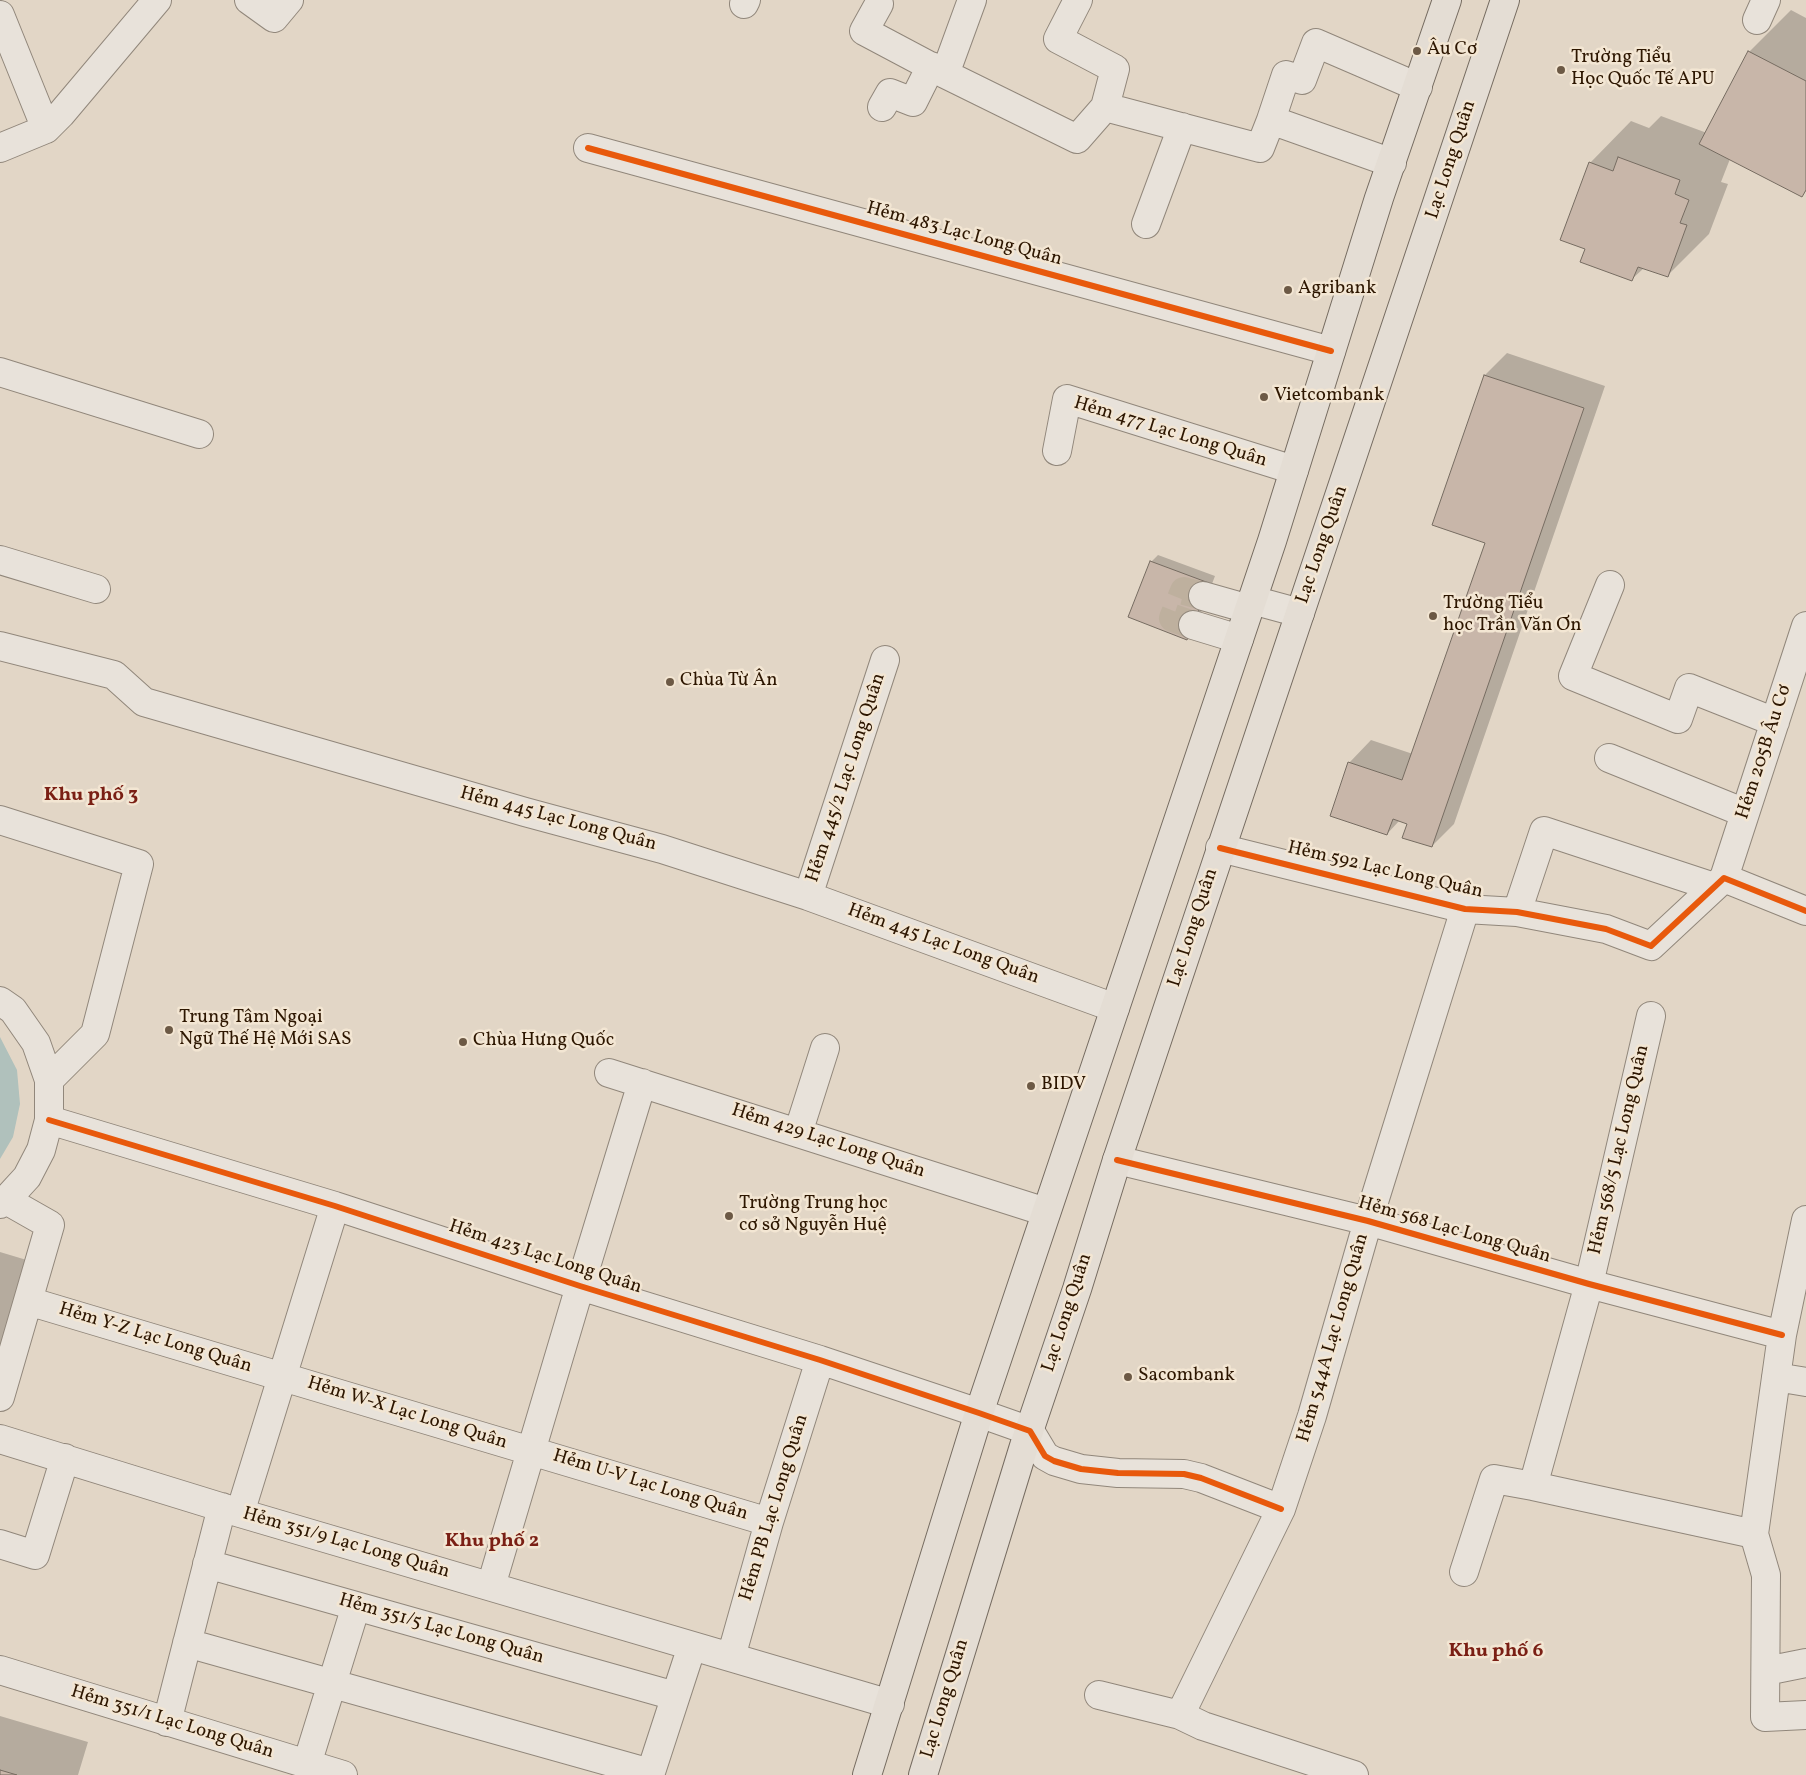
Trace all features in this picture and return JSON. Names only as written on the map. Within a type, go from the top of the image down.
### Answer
[{"type":"main road","points":[[867,1775],[979,1413],[1251,605],[1331,351],[1447,0]]},
{"type":"main road","name":"Lạc Long Quân","points":[[922,1775],[978,1592],[1117,1160],[1505,0]]},
{"type":"street","points":[[0,148],[46,129],[61,114],[157,0]]},
{"type":"street","points":[[249,0],[274,18],[289,0]]},
{"type":"street","points":[[882,107],[890,94],[913,102],[938,70],[972,0]]},
{"type":"street","points":[[879,4],[864,31],[1077,139],[1105,107],[1114,69],[1058,40],[1078,0]]},
{"type":"street","points":[[0,15],[46,129]]},
{"type":"street","points":[[1105,107],[1260,148],[1286,75],[1302,80],[1316,44],[1418,87]]},
{"type":"street","points":[[1271,120],[1392,163]]},
{"type":"street","points":[[1146,224],[1182,127]]},
{"type":"street","name":"Hẻm 483 Lạc Long Quân","points":[[588,148],[1331,351]]},
{"type":"street","points":[[0,372],[198,434]]},
{"type":"street","name":"Hẻm 477 Lạc Long Quân","points":[[1057,451],[1067,399],[1294,470]]},
{"type":"street","points":[[0,560],[96,588]]},
{"type":"street","points":[[1610,585],[1573,676],[1678,719],[1689,688],[1775,722]]},
{"type":"street","points":[[1203,596],[1300,613]]},
{"type":"street","points":[[1193,625],[1239,639]]},
{"type":"street","name":"Hẻm 205B Âu Cơ","points":[[1719,882],[1745,813],[1806,626]]},
{"type":"street","name":"Hẻm 445 Lạc Long Quân","points":[[0,646],[114,675],[144,702],[525,812],[662,849],[808,896],[1115,1008]]},
{"type":"street","name":"Hẻm 445/2 Lạc Long Quân","points":[[808,896],[885,660]]},
{"type":"street","points":[[1609,758],[1745,813]]},
{"type":"street","points":[[0,820],[139,864],[95,1034],[49,1080]]},
{"type":"street","points":[[1518,912],[1544,831],[1719,882],[1806,911]]},
{"type":"street","name":"Hẻm 592 Lạc Long Quân","points":[[1220,848],[1466,909],[1518,912],[1606,928],[1650,946],[1719,882]]},
{"type":"street","name":"Hẻm 544A Lạc Long Quân","points":[[1180,1715],[1281,1509],[1312,1416],[1368,1221],[1466,909]]},
{"type":"street","points":[[0,1001],[13,1010],[36,1043],[49,1080],[49,1120],[42,1150],[27,1178],[3,1202],[50,1225],[0,1398]]},
{"type":"street","name":"Hẻm 568/5 Lạc Long Quân","points":[[1533,1486],[1589,1284],[1650,1016]]},
{"type":"street","points":[[798,1133],[825,1048]]},
{"type":"street","name":"Hẻm 429 Lạc Long Quân","points":[[609,1073],[1046,1212]]},
{"type":"street","points":[[491,1586],[642,1083]]},
{"type":"street","name":"Hẻm 423 Lạc Long Quân","points":[[49,1120],[335,1206],[580,1286],[820,1360],[1030,1431]]},
{"type":"street","name":"Hẻm 568 Lạc Long Quân","points":[[1117,1160],[1368,1221],[1589,1284],[1782,1335]]},
{"type":"street","points":[[167,1722],[207,1564],[231,1510],[282,1377],[335,1206]]},
{"type":"street","points":[[1806,1220],[1800,1283],[1782,1335],[1754,1534],[1766,1575],[1766,1717],[1806,1715]]},
{"type":"street","name":"Hẻm Y-Z Lạc Long Quân","points":[[28,1301],[282,1377]]},
{"type":"street","name":"Hẻm PB Lạc Long Quân","points":[[731,1657],[769,1522],[820,1360]]},
{"type":"street","name":"Hẻm W-X Lạc Long Quân","points":[[282,1377],[532,1451]]},
{"type":"street","points":[[1776,1377],[1806,1382]]},
{"type":"street","points":[[1030,1431],[1045,1456],[1054,1462],[1118,1473],[1184,1474],[1201,1478],[1281,1509]]},
{"type":"street","name":"Hẻm 351/9 Lạc Long Quân","points":[[0,1438],[231,1510],[890,1704]]},
{"type":"street","name":"Hẻm U-V Lạc Long Quân","points":[[532,1451],[769,1522]]},
{"type":"street","points":[[0,1544],[35,1554],[65,1458]]},
{"type":"street","points":[[1464,1572],[1494,1479],[1754,1534]]},
{"type":"street","name":"Hẻm 351/5 Lạc Long Quân","points":[[207,1564],[675,1696]]},
{"type":"street","points":[[307,1764],[356,1606]]},
{"type":"street","points":[[187,1643],[650,1774],[692,1646]]},
{"type":"street","points":[[1766,1671],[1806,1663]]},
{"type":"street","name":"Hẻm 351/1 Lạc Long Quân","points":[[0,1670],[343,1775]]},
{"type":"street","points":[[1099,1695],[1180,1715],[1204,1726],[1354,1775]]},
{"type":"shaded area","points":[[0,1037],[17,1070],[20,1104],[13,1137],[0,1159]]},
{"type":"building","points":[[1748,51],[1806,81],[1806,190],[1802,197],[1699,144]]},
{"type":"building","points":[[1618,157],[1680,180],[1675,194],[1689,200],[1680,223],[1687,225],[1668,277],[1638,267],[1632,281],[1580,262],[1585,249],[1560,240],[1589,162],[1613,171]]},
{"type":"building","points":[[1484,375],[1584,408],[1432,847],[1402,838],[1407,824],[1393,819],[1387,835],[1330,816],[1348,762],[1402,780],[1485,543],[1432,525]]},
{"type":"building","points":[[1150,561],[1209,583],[1187,640],[1128,617]]},
{"type":"building","points":[[0,1770],[17,1775],[0,1775]]},
{"type":"tunnel","points":[[1193,625],[1173,618],[1184,591],[1203,596]]},
{"type":"cycle path","points":[[588,148],[1331,351]]},
{"type":"cycle path","points":[[1220,848],[1465,909],[1517,912],[1606,929],[1651,946],[1724,878],[1806,911]]},
{"type":"cycle path","points":[[49,1120],[335,1206],[580,1286],[820,1360],[979,1413],[1030,1431],[1045,1456],[1054,1461],[1081,1469],[1118,1473],[1184,1474],[1201,1478],[1281,1509]]},
{"type":"cycle path","points":[[1117,1160],[1368,1221],[1589,1284],[1782,1335]]},
{"type":"place","name":"Âu Cơ","points":[[1417,51]]},
{"type":"place","name":"Trường Tiểu Học Quốc Tế APU","points":[[1561,70]]},
{"type":"place","name":"Agribank","points":[[1288,290]]},
{"type":"place","name":"Vietcombank","points":[[1264,397]]},
{"type":"place","name":"Trường Tiểu học Trần Văn Ơn","points":[[1433,616]]},
{"type":"place","name":"Chùa Từ Ân","points":[[670,682]]},
{"type":"place","name":"Trung Tâm Ngoại Ngữ Thế Hệ Mới SAS","points":[[169,1030]]},
{"type":"place","name":"Chùa Hưng Quốc","points":[[463,1042]]},
{"type":"place","name":"BIDV","points":[[1031,1086]]},
{"type":"place","name":"Trường Trung học cơ sở Nguyễn Huệ","points":[[729,1216]]},
{"type":"place","name":"Sacombank","points":[[1128,1377]]},
{"type":"district","name":"Khu phố 3","points":[[91,796]]},
{"type":"district","name":"Khu phố 2","points":[[492,1542]]},
{"type":"district","name":"Khu phố 6","points":[[1496,1652]]}]
